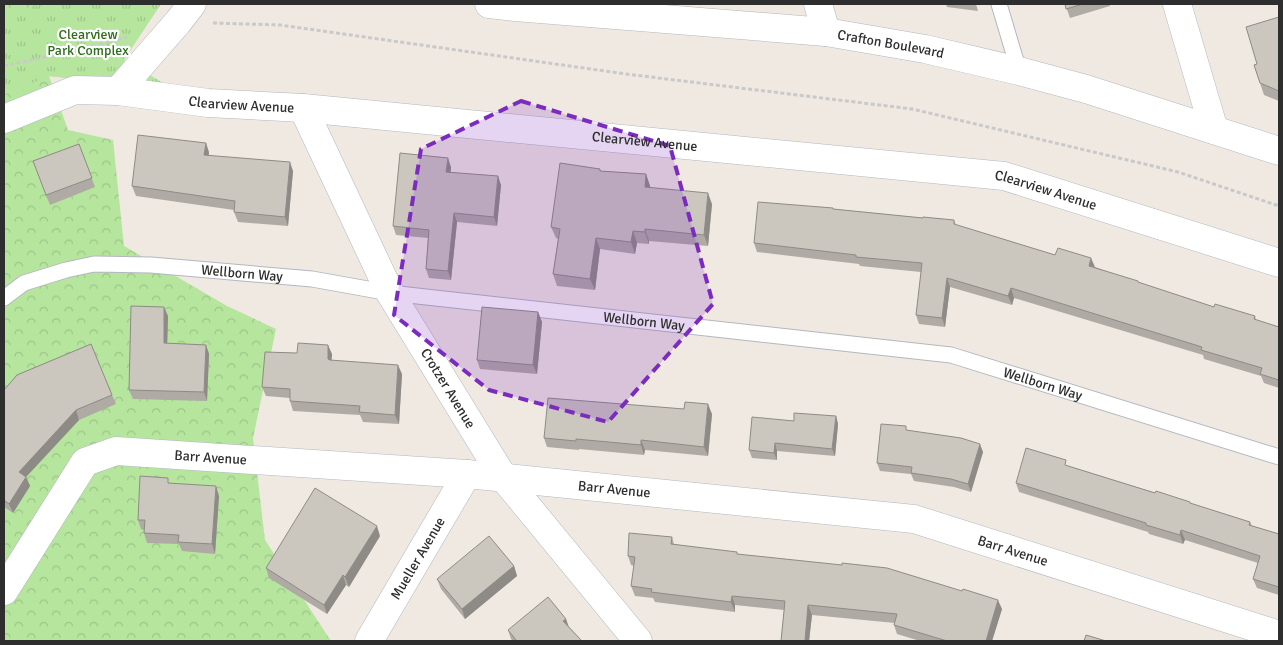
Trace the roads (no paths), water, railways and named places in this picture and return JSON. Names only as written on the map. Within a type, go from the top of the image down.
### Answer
[{"type":"street","points":[[818,4],[826,32]]},
{"type":"street","points":[[1177,4],[1214,130]]},
{"type":"street","name":"Crafton Boulevard","points":[[507,5],[826,32],[925,49],[1019,70],[1086,89],[1279,150]]},
{"type":"street","points":[[118,91],[185,13]]},
{"type":"street","name":"Clearview Avenue","points":[[4,119],[75,90],[118,91],[208,103],[302,108],[1004,176],[1279,263]]},
{"type":"street","name":"Crotzer Avenue","points":[[302,108],[390,293],[503,477],[638,641]]},
{"type":"street","name":"Barr Avenue","points":[[4,591],[85,462],[116,451],[503,477],[914,519],[1279,635]]},
{"type":"street","name":"Mueller Avenue","points":[[368,641],[467,474]]},
{"type":"lane","points":[[999,4],[1019,70]]},
{"type":"lane","name":"Wellborn Way","points":[[4,298],[24,283],[66,270],[94,264],[151,265],[312,279],[390,293],[951,355],[1279,457]]},
{"type":"park label","name":"Clearview Park Complex","points":[[88,42]]}]
